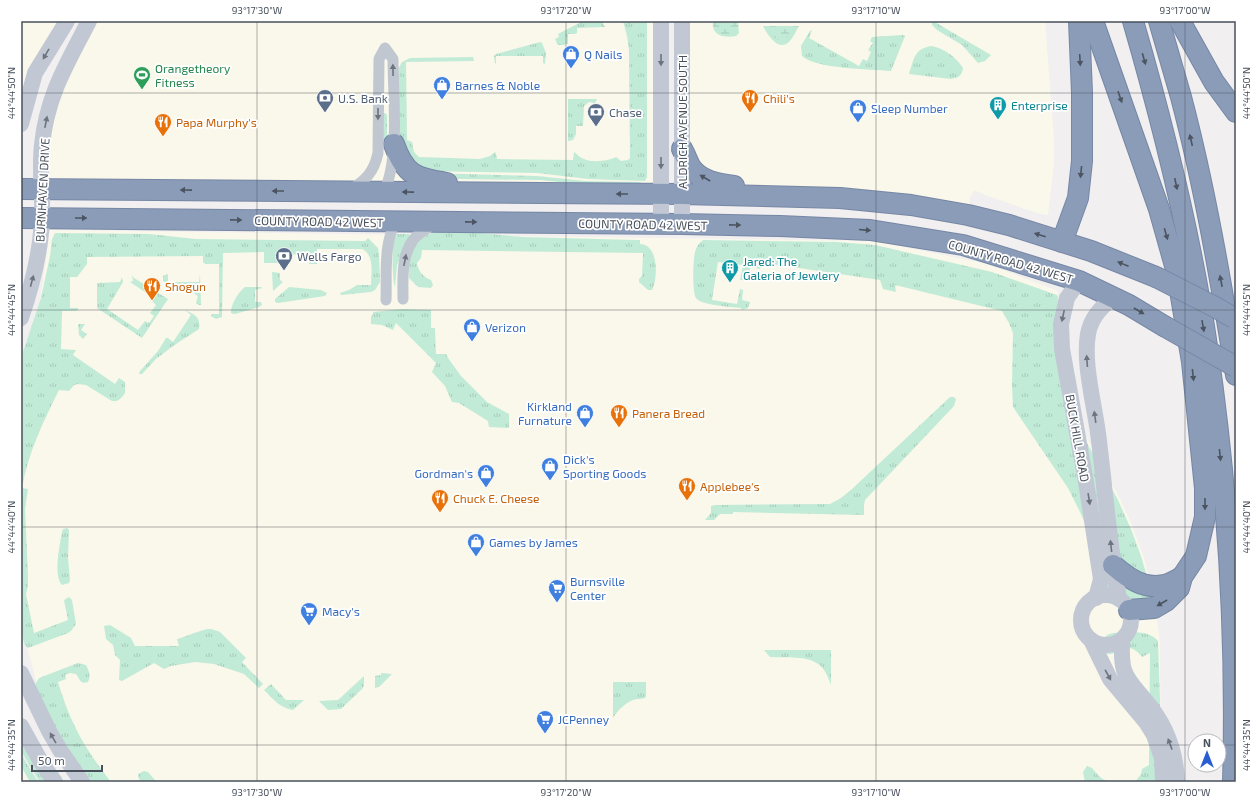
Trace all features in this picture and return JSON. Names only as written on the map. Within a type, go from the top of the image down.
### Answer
[{"type":"highway","points":[[1062,242],[1078,198],[1082,161],[1082,94],[1079,21]]},
{"type":"highway","points":[[1093,21],[1161,216],[1177,273],[1190,355],[1205,488],[1205,517],[1196,556],[1182,577],[1179,588],[1166,601],[1154,608],[1124,605]]},
{"type":"highway","points":[[1133,21],[1156,101],[1173,171],[1207,344],[1224,484],[1231,589],[1234,663],[1234,782]]},
{"type":"highway","points":[[1159,21],[1181,98],[1208,214],[1224,297],[1234,367]]},
{"type":"highway","points":[[1180,21],[1197,54],[1214,82],[1236,112]]},
{"type":"highway","points":[[1197,54],[1236,100]]},
{"type":"highway","points":[[394,144],[403,164],[416,176],[424,179],[518,193]]},
{"type":"highway","points":[[682,148],[691,167],[706,179],[718,184],[911,205],[968,215],[1009,225],[1091,251],[1156,277],[1209,304],[1236,320]]},
{"type":"highway","points":[[21,189],[682,194],[840,198]]},
{"type":"highway","points":[[271,220],[353,212],[365,208],[384,192]]},
{"type":"highway","points":[[396,221],[425,203],[518,193]]},
{"type":"highway","name":"COUNTY ROAD 42 WEST","points":[[21,218],[682,224],[788,226],[877,231],[963,245],[1079,281],[1113,297],[1234,367]]},
{"type":"highway","points":[[1079,281],[1091,251]]},
{"type":"highway","points":[[1113,565],[1124,575],[1144,586],[1164,585],[1182,577]]},
{"type":"street","points":[[21,124],[35,73],[67,21]]},
{"type":"street","name":"BURNHAVEN DRIVE","points":[[21,318],[35,271],[42,218],[42,144],[50,104],[67,61],[89,21]]},
{"type":"street","name":"ALDRICH AVENUE SOUTH","points":[[661,21],[661,224]]},
{"type":"street","name":"ALDRICH AVENUE SOUTH","points":[[682,21],[682,224]]},
{"type":"street","points":[[348,191],[362,182],[376,164],[378,153],[379,59],[385,48],[393,59],[394,144],[390,180],[384,192]]},
{"type":"street","points":[[386,300],[387,246],[396,221]]},
{"type":"street","points":[[403,299],[406,253],[414,240],[436,222]]},
{"type":"street","name":"BUCK HILL ROAD","points":[[1079,281],[1067,298],[1061,324],[1062,349],[1086,482],[1101,579],[1096,598]]},
{"type":"street","name":"BUCK HILL ROAD","points":[[1113,297],[1097,312],[1091,321],[1088,334],[1087,354],[1088,375],[1101,458],[1113,565],[1124,605]]},
{"type":"street","points":[[1103,595],[1111,596],[1124,605],[1131,618],[1130,626],[1122,640],[1115,644],[1099,644],[1091,640],[1085,634],[1081,618],[1083,610],[1088,602],[1103,595]]},
{"type":"street","points":[[1091,640],[1110,679],[1146,722],[1154,735],[1162,758],[1163,782]]},
{"type":"street","points":[[1122,640],[1124,670],[1134,688],[1160,720],[1176,763],[1177,782]]},
{"type":"street","points":[[21,673],[49,731],[82,782]]},
{"type":"street","points":[[21,726],[41,762],[55,782]]},
{"type":"shaded area","points":[[21,21],[67,21],[21,124]]},
{"type":"shaded area","points":[[89,21],[661,21],[661,194],[41,189],[42,144]]},
{"type":"shaded area","points":[[682,21],[1045,21],[1054,140],[1054,164],[1048,215],[1040,214],[974,190],[970,198],[968,215],[718,184],[691,167]]},
{"type":"shaded area","points":[[50,230],[875,241],[987,264],[1058,291],[1059,347],[1071,405],[1130,520],[1144,558],[1155,601],[1160,643],[1161,782],[93,782],[38,689],[21,623],[21,372],[37,323]]},
{"type":"shaded area","points":[[21,763],[31,782],[21,782]]},
{"type":"green space","points":[[583,21],[602,21],[605,27],[577,28],[577,33],[568,34],[568,44],[558,45],[555,39],[559,37],[558,34]]},
{"type":"green space","points":[[623,21],[647,21],[647,177],[645,181],[588,179],[537,173],[419,171],[399,143],[398,69],[402,62],[410,58],[473,57],[474,61],[406,62],[407,140],[412,142],[414,152],[419,157],[480,159],[490,156],[495,152],[497,159],[573,160],[574,152],[580,157],[592,161],[609,160],[616,157],[621,161],[628,160],[630,158],[629,50]]},
{"type":"green space","points":[[713,21],[738,21],[739,33],[736,36],[731,37],[719,35],[714,30]]},
{"type":"green space","points":[[932,21],[991,55],[985,61],[978,63],[962,45],[937,30],[932,25]]},
{"type":"green space","points":[[763,26],[799,26],[789,42],[785,45],[781,45],[773,41]]},
{"type":"green space","points":[[772,29],[788,29],[791,31],[785,40],[780,40],[774,37],[769,31]]},
{"type":"green space","points":[[812,30],[809,38],[859,66],[863,59],[867,61],[871,52],[868,50],[873,43],[870,41],[872,37],[905,36],[891,71],[857,69],[818,64],[802,56],[801,46]]},
{"type":"green space","points":[[540,42],[542,43],[546,53],[545,64],[543,63],[543,56],[496,56],[495,64],[494,56],[496,54]]},
{"type":"green space","points":[[931,46],[945,51],[957,60],[963,68],[962,73],[956,78],[951,79],[909,74],[918,52],[925,47]]},
{"type":"green space","points":[[568,99],[597,99],[595,103],[589,102],[584,106],[583,126],[576,126],[576,134],[573,140],[568,141]]},
{"type":"green space","points":[[383,113],[387,115],[387,149],[383,149]]},
{"type":"green space","points":[[425,173],[537,176],[585,181],[638,182],[645,184],[587,185],[540,180],[460,179],[434,177]]},
{"type":"green space","points":[[434,232],[468,232],[523,237],[640,240],[640,244],[651,250],[654,256],[656,271],[654,285],[652,290],[648,290],[639,282],[639,279],[642,276],[643,253],[422,250],[421,258],[417,263],[418,269],[431,280],[433,285],[431,288],[418,287],[409,278],[409,262],[416,244]]},
{"type":"green space","points":[[55,233],[149,234],[196,239],[365,241],[368,238],[378,248],[380,282],[375,290],[371,292],[341,295],[340,293],[357,285],[371,285],[371,260],[369,255],[362,249],[317,249],[317,264],[309,264],[309,255],[279,254],[279,263],[264,263],[264,252],[223,253],[222,317],[216,319],[211,316],[212,314],[219,314],[219,264],[205,264],[203,262],[203,256],[87,257],[87,264],[77,277],[70,277],[70,308],[78,308],[78,310],[62,311],[61,349],[76,350],[73,355],[115,384],[119,378],[125,382],[125,393],[120,399],[112,401],[86,385],[74,385],[69,391],[59,390],[37,438],[28,462],[22,488],[28,489],[25,509],[28,575],[26,594],[34,633],[68,620],[64,600],[69,597],[72,600],[76,624],[68,633],[28,648],[25,645],[21,633],[21,358],[41,298],[52,239]]},
{"type":"green space","points":[[397,234],[409,234],[410,237],[397,265],[395,287],[393,249],[394,240]]},
{"type":"green space","points":[[703,240],[837,242],[875,245],[992,272],[1057,295],[1057,338],[1086,441],[1118,500],[1131,529],[1148,580],[1150,595],[1147,600],[1142,603],[1124,605],[1110,603],[1101,599],[1086,525],[1068,488],[1013,407],[1013,333],[1002,311],[895,285],[896,292],[883,289],[880,280],[759,262],[761,267],[760,269],[750,267],[750,275],[746,274],[746,280],[740,280],[743,265],[718,262],[712,300],[737,304],[740,289],[743,290],[742,300],[750,302],[748,308],[742,310],[741,308],[710,304],[696,298],[694,290],[693,276],[695,250]]},
{"type":"green space","points":[[272,272],[280,273],[280,280],[283,282],[273,291]]},
{"type":"green space","points":[[167,274],[168,282],[199,282],[200,274],[201,305],[196,303],[198,296],[183,286],[179,291],[163,281],[163,276]]},
{"type":"green space","points":[[132,275],[134,278],[168,299],[142,338],[97,308],[97,283],[120,282],[122,277],[123,282],[107,309],[138,330],[145,321],[149,323],[154,316],[150,313],[156,305],[152,301],[154,298],[130,282],[133,281]]},
{"type":"green space","points":[[245,287],[262,288],[255,290],[255,302],[261,302],[262,305],[235,314],[231,313],[235,299]]},
{"type":"green space","points":[[289,287],[321,290],[327,293],[325,296],[278,303],[275,302],[275,299]]},
{"type":"green space","points":[[402,309],[431,310],[431,328],[435,328],[436,354],[446,354],[461,376],[487,402],[509,414],[509,428],[489,427],[488,421],[459,403],[452,402],[445,386],[432,372],[436,363],[396,323],[393,330],[382,325],[371,324],[371,316],[373,312]]},
{"type":"green space","points":[[185,310],[196,316],[199,322],[199,329],[173,346],[156,359],[142,374],[139,374],[158,351],[166,338],[173,342],[191,315]]},
{"type":"green space","points":[[78,324],[85,324],[81,330],[87,334],[83,339],[79,335]]},
{"type":"green space","points":[[950,397],[954,397],[956,399],[954,406],[865,500],[864,515],[733,512],[733,514],[720,514],[714,520],[705,520],[711,513],[711,506],[715,505],[830,504],[841,498],[852,489]]},
{"type":"green space","points":[[67,528],[69,530],[68,558],[70,580],[69,583],[62,585],[58,574],[58,559],[62,532],[63,529]]},
{"type":"green space","points":[[110,625],[131,638],[135,646],[179,646],[177,639],[199,631],[210,629],[220,632],[246,658],[242,662],[263,684],[259,688],[244,674],[214,664],[195,662],[171,666],[164,669],[154,663],[122,681],[119,680],[120,660],[115,655],[113,645],[106,639],[104,626]]},
{"type":"green space","points":[[1113,633],[1143,633],[1154,637],[1158,641],[1160,700],[1159,782],[1135,782],[1141,774],[1142,769],[1149,765],[1150,653],[1142,657],[1131,648],[1127,648],[1114,653],[1104,653],[1100,644],[1105,637]]},
{"type":"green space","points":[[764,650],[831,650],[831,685],[824,670],[814,661],[792,657],[770,657]]},
{"type":"green space","points":[[78,663],[86,665],[89,674],[88,682],[83,683],[79,680],[76,674],[70,673],[65,675],[66,679],[58,682],[79,735],[93,758],[111,782],[90,782],[73,758],[36,691],[36,683],[39,678]]},
{"type":"green space","points":[[381,673],[392,674],[379,687],[375,688],[375,676],[381,675]]},
{"type":"green space","points":[[364,676],[364,686],[362,689],[341,709],[328,710],[319,701],[338,700]]},
{"type":"green space","points":[[613,682],[646,682],[646,697],[635,699],[627,703],[613,718]]},
{"type":"green space","points":[[271,684],[286,700],[304,700],[293,710],[288,709],[277,703],[264,690]]},
{"type":"green space","points":[[21,739],[47,782],[40,782],[21,751]]},
{"type":"green space","points":[[21,754],[38,782],[30,782],[21,766]]},
{"type":"green space","points":[[1087,766],[1092,768],[1102,779],[1111,782],[1085,782],[1083,772]]},
{"type":"green space","points":[[144,771],[148,772],[155,782],[141,782],[138,774]]},
{"type":"place","name":"Q Nails","points":[[571,69]]},
{"type":"place","name":"Orangetheory Fitness","points":[[142,90]]},
{"type":"place","name":"Barnes & Noble","points":[[442,100]]},
{"type":"place","name":"U.S. Bank","points":[[325,113]]},
{"type":"place","name":"Chili's","points":[[750,113]]},
{"type":"place","name":"Enterprise","points":[[998,120]]},
{"type":"place","name":"Sleep Number","points":[[858,123]]},
{"type":"place","name":"Chase","points":[[596,127]]},
{"type":"place","name":"Papa Murphy's","points":[[163,137]]},
{"type":"place","name":"Wells Fargo","points":[[284,271]]},
{"type":"place","name":"Jared: The Galeria of Jewlery","points":[[730,283]]},
{"type":"place","name":"Shogun","points":[[152,301]]},
{"type":"place","name":"Verizon","points":[[472,342]]},
{"type":"place","name":"Kirkland Furnature","points":[[585,428]]},
{"type":"place","name":"Panera Bread","points":[[619,428]]},
{"type":"place","name":"Dick's Sporting Goods","points":[[550,481]]},
{"type":"place","name":"Gordman's","points":[[486,488]]},
{"type":"place","name":"Applebee's","points":[[687,501]]},
{"type":"place","name":"Chuck E. Cheese","points":[[440,513]]},
{"type":"place","name":"Games by James","points":[[476,557]]},
{"type":"place","name":"Burnsville Center","points":[[557,603]]},
{"type":"place","name":"Macy's","points":[[309,626]]},
{"type":"place","name":"JCPenney","points":[[545,734]]}]
